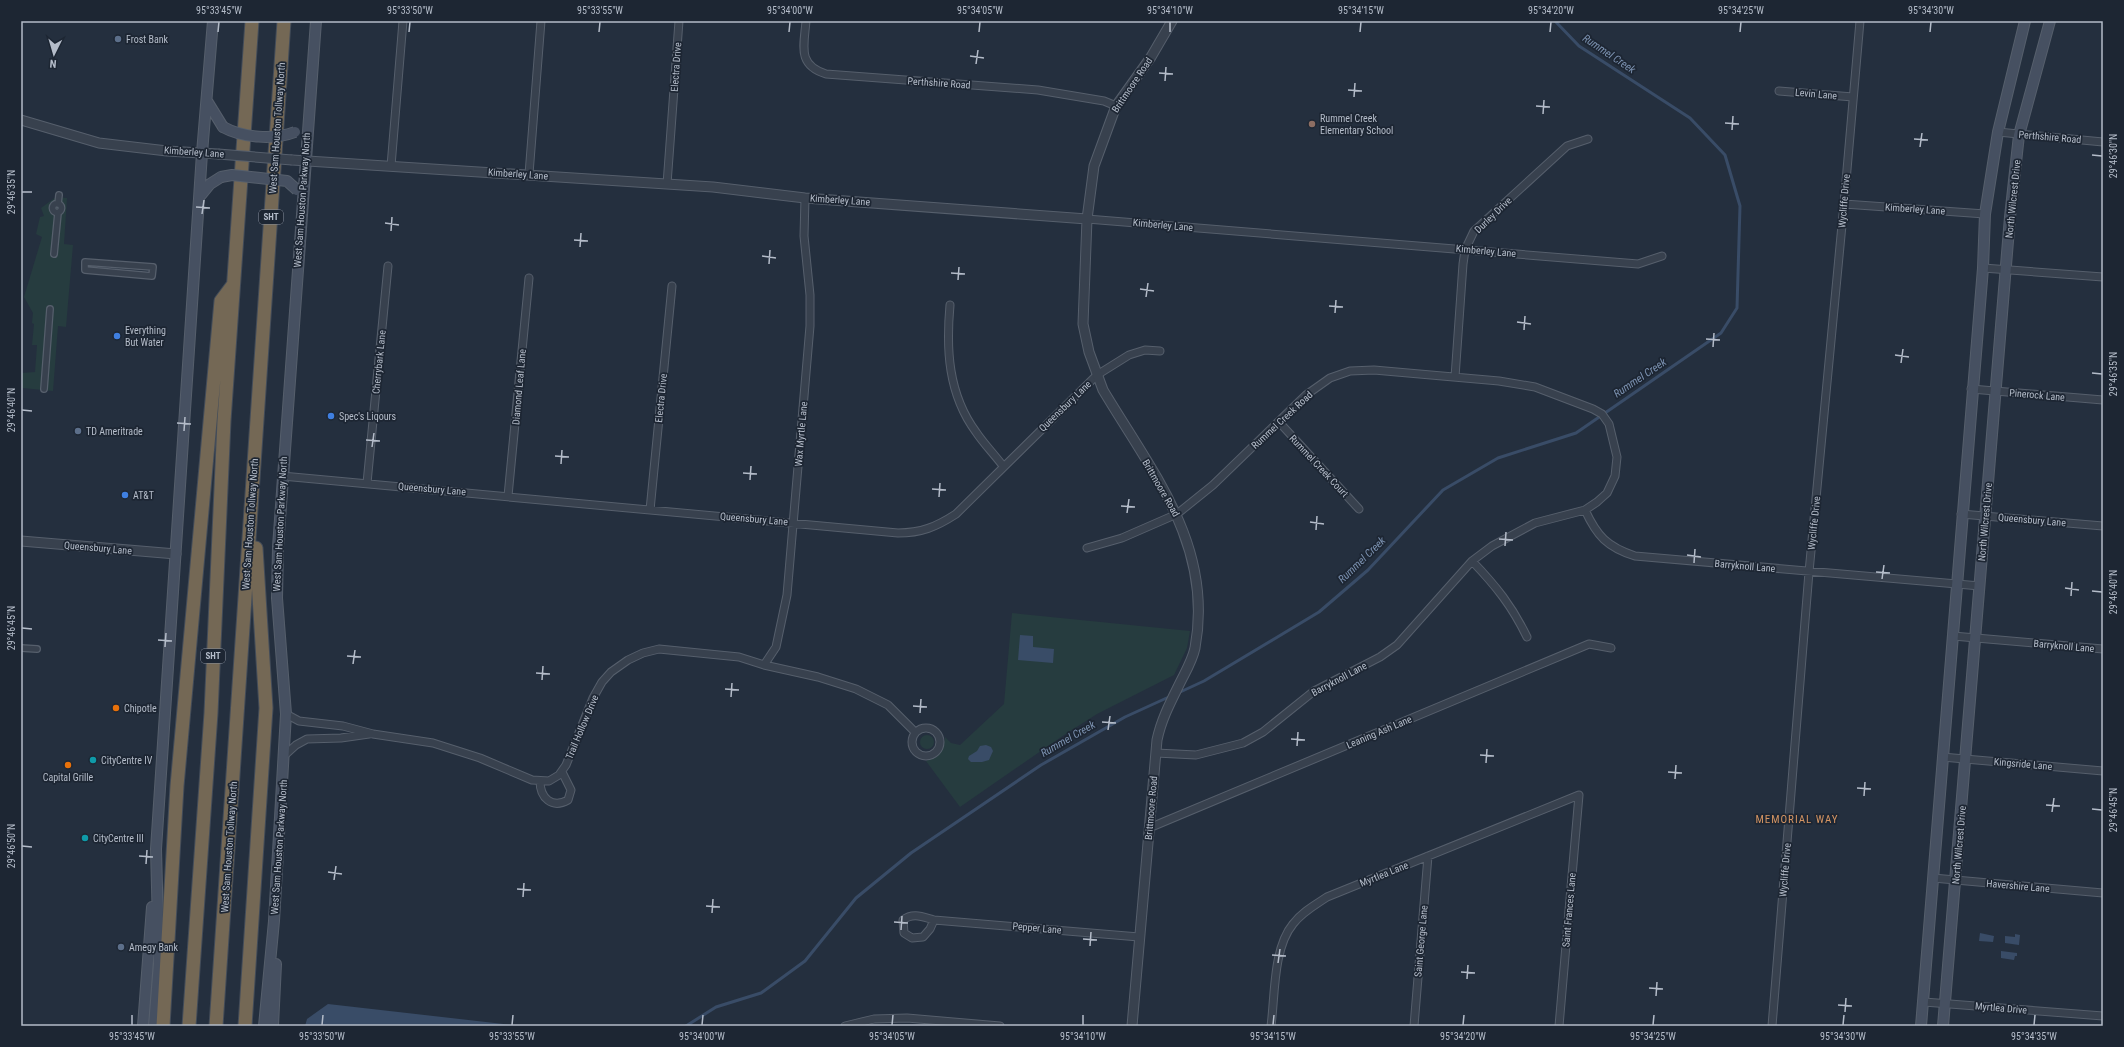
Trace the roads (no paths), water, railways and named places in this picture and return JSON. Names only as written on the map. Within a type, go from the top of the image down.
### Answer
[{"type":"highway","name":"SHT","points":[[189,1026],[211,712],[221,472],[252,21]]},
{"type":"highway","name":"West Sam Houston Tollway North","points":[[216,1026],[284,21]]},
{"type":"highway","points":[[165,1026],[177,786],[221,301],[233,285]]},
{"type":"highway","points":[[246,1026],[266,708],[256,553],[258,412]]},
{"type":"main road","points":[[143,1026],[201,195],[202,153],[213,21]]},
{"type":"main road","name":"West Sam Houston Parkway North","points":[[264,1026],[274,921],[285,755],[286,714],[277,598],[282,476],[316,21]]},
{"type":"main road","points":[[1921,1026],[1953,636],[1971,390],[1983,268],[1985,214],[1998,132],[2025,21]]},
{"type":"main road","name":"North Wilcrest Drive","points":[[1943,1026],[2006,269],[2019,135],[2050,21]]},
{"type":"main road","points":[[206,101],[223,127],[235,133],[284,136],[295,132],[308,118]]},
{"type":"main road","points":[[201,195],[210,184],[221,177],[232,175],[286,180],[296,190],[302,205]]},
{"type":"main road","points":[[154,1026],[159,964],[156,849]]},
{"type":"main road","points":[[273,1026],[277,944],[274,921]]},
{"type":"street","points":[[391,166],[403,21]]},
{"type":"street","points":[[530,174],[541,21]]},
{"type":"street","name":"Electra Drive","points":[[667,184],[679,21]]},
{"type":"street","name":"Perthshire Road","points":[[806,21],[804,46],[805,60],[814,71],[826,74],[1038,90],[1104,101],[1116,106]]},
{"type":"street","name":"Brittmoore Road","points":[[1132,1026],[1156,753],[1161,721],[1191,662],[1195,648],[1198,620],[1196,582],[1192,556],[1177,514],[1103,390],[1089,352],[1083,324],[1087,219],[1094,166],[1116,106],[1151,57],[1172,21]]},
{"type":"street","name":"Wycliffe Drive","points":[[1772,1026],[1809,572],[1860,21]]},
{"type":"street","name":"Levin Lane","points":[[1779,91],[1853,97]]},
{"type":"street","name":"Kimberley Lane","points":[[21,120],[99,143],[167,151],[713,187],[805,198],[1087,219],[1638,264],[1662,256]]},
{"type":"street","name":"Perthshire Road","points":[[1998,132],[2103,142]]},
{"type":"street","name":"Durley Drive","points":[[1455,377],[1465,250],[1474,231],[1567,146],[1588,139]]},
{"type":"street","points":[[54,254],[58,213],[53,209],[54,206],[58,204],[59,195]]},
{"type":"street","name":"Wax Myrtle Lane","points":[[764,666],[776,647],[782,625],[787,595],[794,523],[810,326],[810,295],[804,236],[805,198]]},
{"type":"street","name":"Kimberley Lane","points":[[1844,204],[1985,214]]},
{"type":"street","points":[[85,262],[110,263],[153,267],[152,276],[85,270],[85,262]]},
{"type":"street","points":[[97,271],[98,262]]},
{"type":"street","points":[[109,272],[110,263]]},
{"type":"street","points":[[120,273],[121,264]]},
{"type":"street","points":[[133,274],[134,265]]},
{"type":"street","points":[[142,275],[143,266]]},
{"type":"street","name":"Cherrybark Lane","points":[[367,483],[388,266]]},
{"type":"street","points":[[1983,268],[2103,277]]},
{"type":"street","name":"Diamond Leaf Lane","points":[[508,496],[529,278]]},
{"type":"street","name":"Electra Drive","points":[[650,510],[672,286]]},
{"type":"street","points":[[950,305],[947,331],[949,365],[953,384],[964,411],[975,431],[1003,466]]},
{"type":"street","points":[[44,389],[50,309]]},
{"type":"street","name":"Queensbury Lane","points":[[282,476],[898,533],[927,530],[956,514],[1097,375],[1129,355],[1145,350],[1160,352]]},
{"type":"street","name":"Rummel Creek Road","points":[[1087,548],[1122,538],[1177,514],[1213,485],[1306,395],[1330,378],[1350,371],[1374,370],[1499,380],[1535,387],[1593,409],[1602,414],[1609,424],[1617,457],[1615,476],[1607,493],[1585,510]]},
{"type":"street","name":"Pinerock Lane","points":[[1971,390],[2103,400]]},
{"type":"street","name":"Rummel Creek Court","points":[[1279,422],[1359,509]]},
{"type":"street","name":"Barryknoll Lane","points":[[1156,753],[1196,755],[1243,743],[1263,732],[1314,691],[1380,657],[1397,645],[1472,561],[1492,546],[1535,523],[1585,510],[1599,535],[1609,545],[1635,556],[1980,586]]},
{"type":"street","name":"Queensbury Lane","points":[[1961,514],[2103,526]]},
{"type":"street","name":"Queensbury Lane","points":[[21,541],[176,554]]},
{"type":"street","points":[[1472,561],[1490,579],[1514,610],[1527,637]]},
{"type":"street","name":"Barryknoll Lane","points":[[1953,636],[2103,649]]},
{"type":"street","name":"Leaning Ash Lane","points":[[1149,828],[1589,644],[1611,648]]},
{"type":"street","points":[[21,648],[37,649]]},
{"type":"street","name":"Trail Hollow Drive","points":[[540,781],[555,779],[562,772],[593,698],[602,682],[611,672],[628,660],[643,653],[659,649],[739,657],[764,666],[818,677],[856,689],[888,705],[914,732]]},
{"type":"street","points":[[286,714],[299,721],[343,726],[373,734],[451,747],[532,780],[540,781],[541,792],[545,799],[553,803],[562,804],[568,800],[571,790],[562,772]]},
{"type":"street","points":[[923,728],[932,729],[936,732],[940,741],[937,750],[925,756],[917,753],[911,741],[914,732],[923,728]]},
{"type":"street","points":[[285,755],[296,745],[307,739],[341,738],[373,734]]},
{"type":"street","name":"Kingsride Lane","points":[[1942,757],[2103,771]]},
{"type":"street","name":"Myrtlea Lane","points":[[1271,1026],[1278,960],[1285,938],[1292,925],[1306,911],[1327,897],[1579,795]]},
{"type":"street","name":"Saint Frances Lane","points":[[1559,1026],[1579,795]]},
{"type":"street","name":"Saint George Lane","points":[[1414,1026],[1428,856]]},
{"type":"street","name":"Havershire Lane","points":[[1933,878],[2103,893]]},
{"type":"street","name":"Pepper Lane","points":[[934,920],[930,929],[923,938],[917,939],[907,936],[904,933],[903,920],[908,916],[916,915],[934,920],[1140,937]]},
{"type":"street","name":"Myrtlea Drive","points":[[1924,1002],[2103,1016]]},
{"type":"street","points":[[845,1026],[874,1019],[907,1018],[1000,1026]]},
{"type":"water","points":[[1020,635],[1033,636],[1033,647],[1054,649],[1053,663],[1018,660]]},
{"type":"water","points":[[986,745],[991,747],[993,751],[989,760],[982,762],[971,762],[968,759],[969,756],[977,751],[980,746]]},
{"type":"water","points":[[1980,933],[1994,936],[1993,942],[1979,941]]},
{"type":"water","points":[[2015,934],[2020,935],[2019,945],[2005,943],[2005,936],[2015,937]]},
{"type":"water","points":[[2001,951],[2017,953],[2017,956],[2015,956],[2014,960],[2001,958]]},
{"type":"water","points":[[328,1004],[521,1026],[305,1026],[307,1019]]},
{"type":"waterway","name":"Rummel Creek","points":[[1178,693],[1204,681],[1319,612],[1368,570],[1443,490],[1498,458],[1576,433],[1721,333],[1737,308],[1740,206],[1725,155],[1690,118],[1579,46],[1555,21]]},
{"type":"waterway","name":"Rummel Creek","points":[[686,1026],[716,1007],[761,993],[805,961],[856,898],[911,853],[1041,765],[1125,717],[1171,696]]},
{"type":"place","name":"Frost Bank","points":[[118,39]]},
{"type":"place","name":"Rummel Creek Elementary School","points":[[1312,124]]},
{"type":"place","name":"Everything But Water","points":[[117,336]]},
{"type":"place","name":"Spec's Liqours","points":[[331,416]]},
{"type":"place","name":"TD Ameritrade","points":[[78,431]]},
{"type":"place","name":"AT&T","points":[[125,495]]},
{"type":"place","name":"Chipotle","points":[[116,708]]},
{"type":"place","name":"CityCentre IV","points":[[93,760]]},
{"type":"place","name":"Capital Grille","points":[[68,765]]},
{"type":"place","name":"CityCentre III","points":[[85,838]]},
{"type":"place","name":"Amegy Bank","points":[[121,947]]},
{"type":"district","name":"MEMORIAL WAY","points":[[1797,819]]}]
